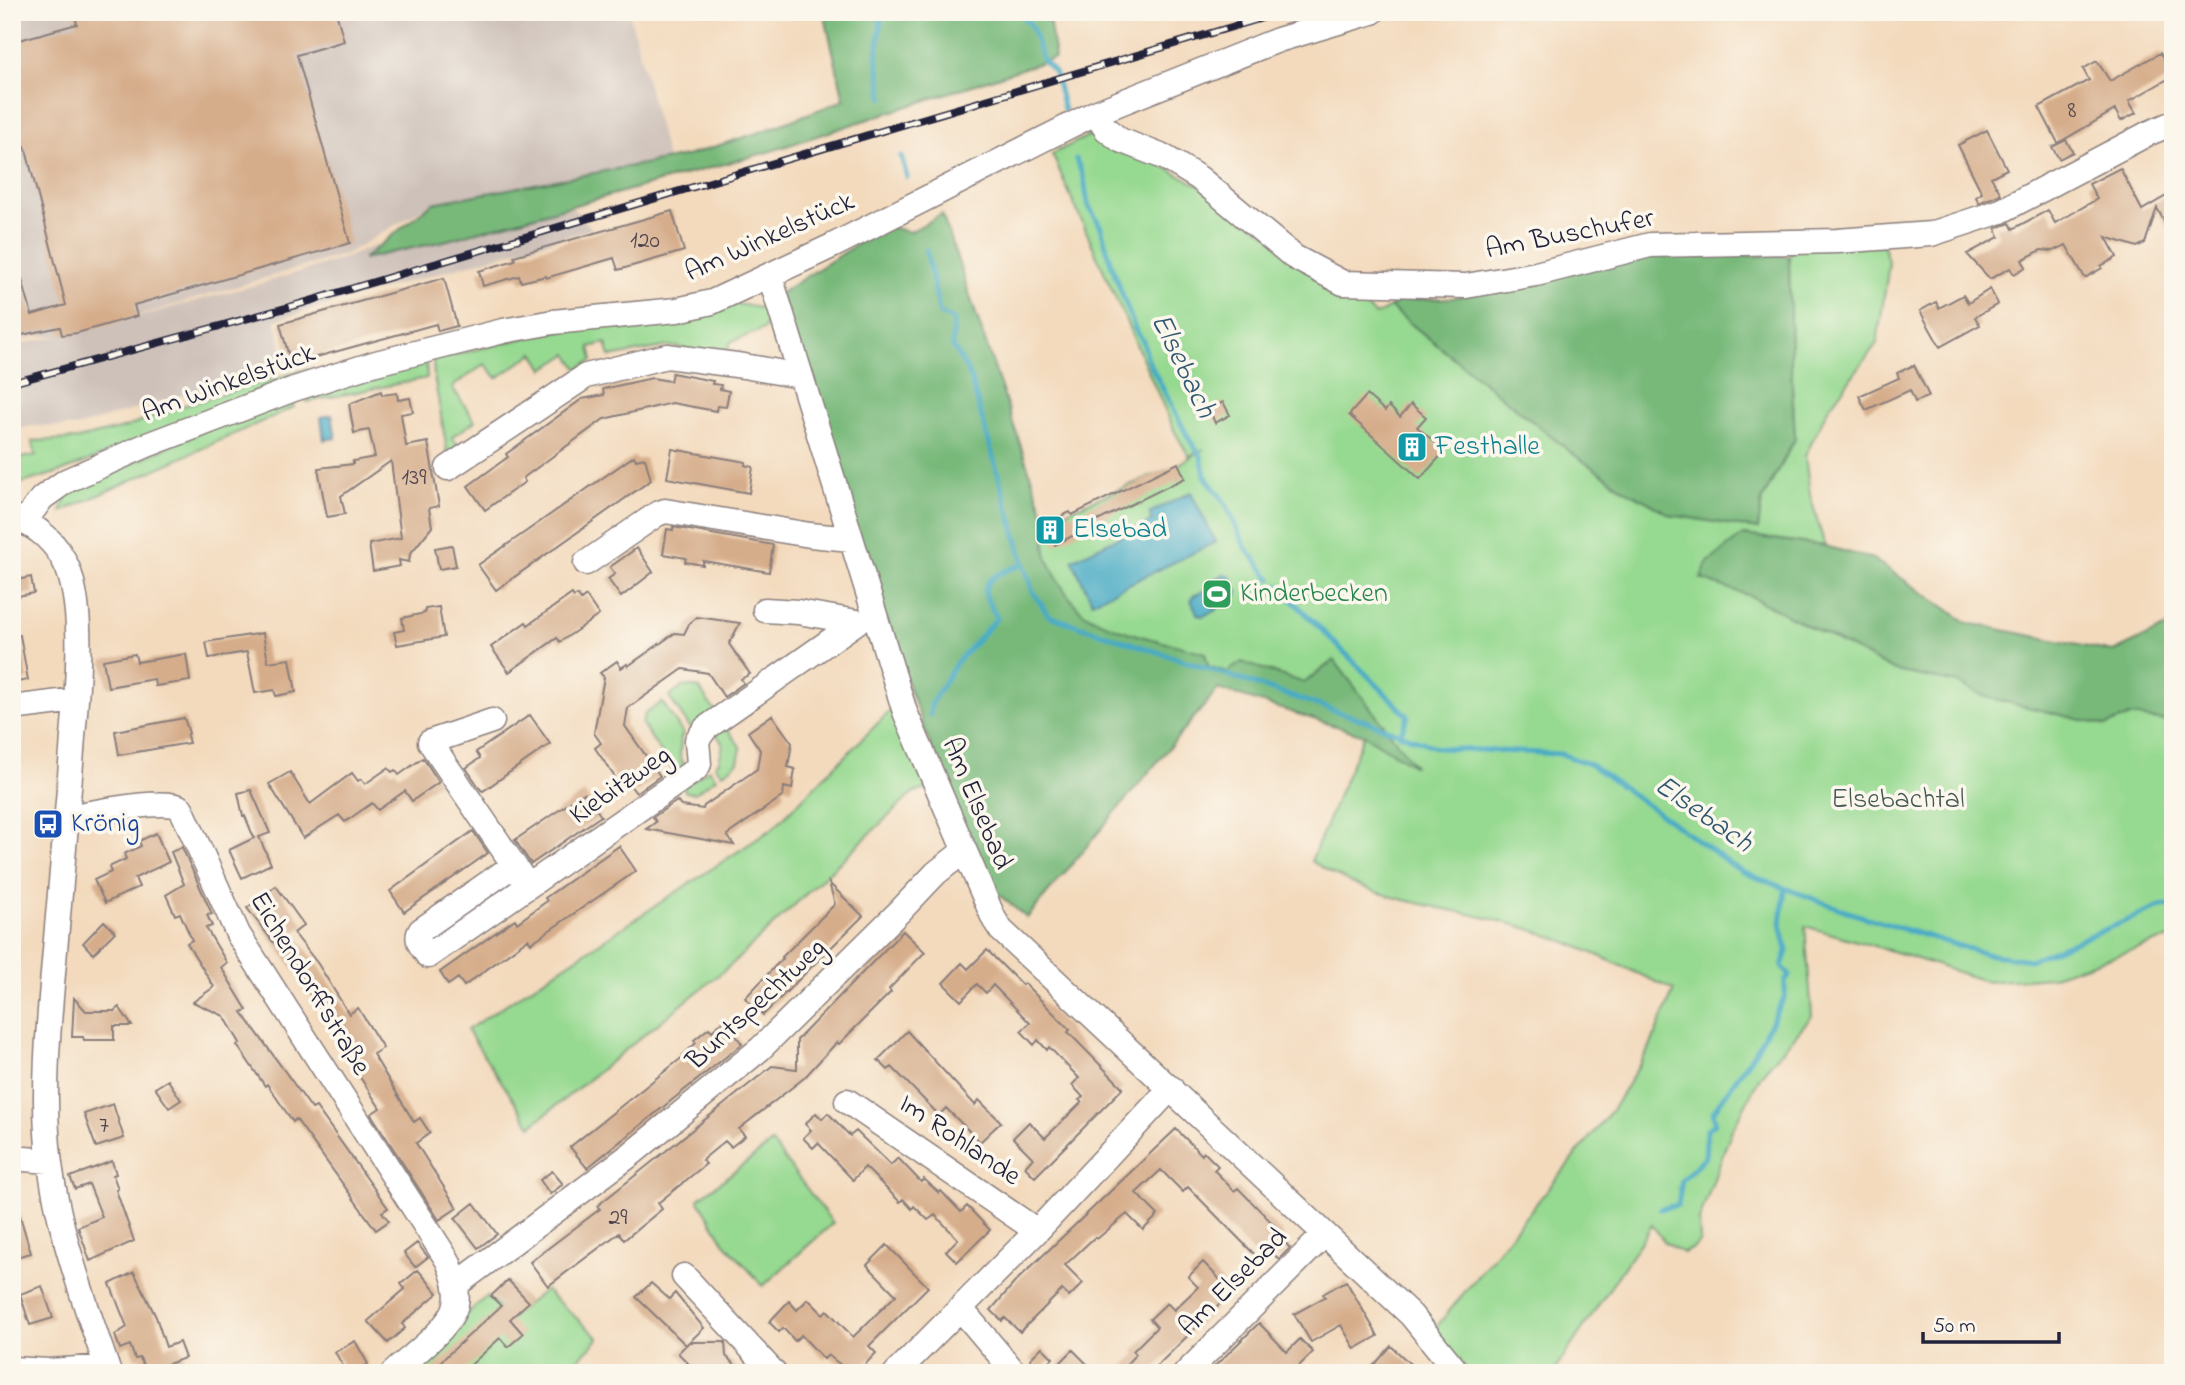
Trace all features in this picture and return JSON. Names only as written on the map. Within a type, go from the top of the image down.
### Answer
[{"type":"street","name":"Am Winkelstück","points":[[18,518],[66,481],[147,445],[294,389],[376,363],[503,331],[677,310],[712,302],[770,276],[1095,113],[1278,40],[1372,12]]},
{"type":"street","name":"Am Buschufer","points":[[1095,113],[1106,129],[1119,140],[1166,158],[1199,178],[1294,257],[1343,283],[1466,286],[1536,275],[1650,245],[1838,240],[1931,234],[2001,211],[2173,123]]},
{"type":"street","name":"Am Elsebad","points":[[770,276],[851,538],[866,620],[986,904],[1001,930],[1411,1315],[1458,1373]]},
{"type":"street","points":[[447,468],[586,376],[607,369],[667,356],[800,376]]},
{"type":"street","points":[[586,563],[665,511],[810,535],[851,538]]},
{"type":"street","points":[[12,1369],[108,1370],[61,1226],[49,1161],[46,1104],[48,1035],[76,700],[77,620],[68,569],[59,551],[45,534],[18,518]]},
{"type":"street","points":[[765,610],[866,620]]},
{"type":"street","name":"Kiebitzweg","points":[[514,865],[421,930],[418,942],[428,956],[695,770],[699,764],[697,740],[706,728],[866,620]]},
{"type":"street","points":[[12,708],[76,700]]},
{"type":"street","points":[[492,721],[430,743],[529,886]]},
{"type":"street","name":"Eichendorffstraße","points":[[66,817],[159,803],[175,804],[181,808],[239,934],[448,1261],[456,1285]]},
{"type":"street","name":"Buntspechtweg","points":[[456,1285],[581,1192],[760,1049],[936,873],[964,851]]},
{"type":"street","points":[[896,1373],[1037,1231],[1171,1088]]},
{"type":"street","name":"Im Rohlande","points":[[847,1101],[1037,1231]]},
{"type":"street","points":[[12,1158],[49,1161]]},
{"type":"street","name":"Am Elsebad","points":[[1186,1373],[1324,1235]]},
{"type":"street","points":[[684,1276],[774,1373]]},
{"type":"street","points":[[393,1373],[446,1324],[456,1305],[456,1285]]},
{"type":"street","points":[[961,1309],[1015,1373]]},
{"type":"shaded area","points":[[12,12],[629,12],[667,159],[433,203],[346,254],[92,329],[263,283],[345,258],[371,247],[403,240],[573,208],[592,229],[275,320],[286,364],[76,427],[31,426],[12,431],[12,346],[59,336],[38,336],[12,343]]},
{"type":"green space","points":[[824,12],[1048,12],[1055,58],[768,152],[444,241],[363,259],[433,203],[686,156],[766,130],[844,100]]},
{"type":"green space","points":[[1112,12],[1154,12],[1156,18],[1129,26]]},
{"type":"green space","name":"Elsebachtal","points":[[1098,131],[1198,185],[1341,286],[1376,315],[1390,307],[1573,454],[1627,491],[1758,528],[1762,500],[1795,439],[1789,256],[1794,248],[1883,245],[1889,264],[1877,343],[1828,409],[1805,456],[1810,495],[1825,546],[1743,535],[2173,705],[2173,937],[2050,977],[1988,982],[1805,926],[1812,1016],[1761,1075],[1731,1132],[1699,1220],[1700,1241],[1683,1253],[1665,1242],[1652,1225],[1553,1373],[1466,1373],[1433,1331],[1613,1109],[1650,1047],[1674,990],[1556,938],[1488,918],[1386,895],[1336,876],[1311,861],[1364,735],[1383,724],[1222,687],[1039,622],[1033,525],[1176,466],[1204,449],[1189,456],[1175,432],[1052,154]]},
{"type":"green space","points":[[942,214],[1046,520],[1045,544],[1048,559],[1062,587],[1075,604],[1100,622],[1205,653],[1208,666],[1227,672],[1242,662],[1304,683],[1334,660],[1415,766],[1364,735],[1218,689],[1027,918],[979,878],[855,540],[779,294],[886,226],[910,232]]},
{"type":"green space","points":[[1648,256],[1789,256],[1795,439],[1762,500],[1758,529],[1671,515],[1627,491],[1573,454],[1390,307],[1401,300],[1452,298]]},
{"type":"green space","points":[[737,304],[772,310],[764,329],[730,342],[728,355],[669,346],[610,357],[606,343],[590,347],[593,360],[578,369],[568,354],[544,369],[534,353],[497,378],[485,364],[452,387],[475,421],[452,437],[459,447],[448,456],[433,360],[545,333]]},
{"type":"green space","points":[[426,362],[427,378],[307,402],[311,388]]},
{"type":"green space","points":[[307,369],[310,374],[63,471],[12,486],[12,460],[36,455],[32,441],[78,439],[127,427],[159,413]]},
{"type":"green space","points":[[291,399],[294,407],[61,512],[68,492],[214,426]]},
{"type":"green space","points":[[1743,535],[1825,546],[1873,559],[1968,623],[2113,652],[2173,624],[2173,722],[2130,716],[2106,726],[1986,697],[1958,683],[1895,671],[1750,596],[1701,579],[1707,563]]},
{"type":"green space","points":[[684,686],[699,688],[716,713],[692,730],[669,697]]},
{"type":"green space","points":[[662,702],[684,735],[681,737],[680,758],[686,768],[676,775],[642,724],[645,714]]},
{"type":"green space","points":[[893,708],[929,789],[914,792],[732,964],[531,1126],[467,1030],[772,829]]},
{"type":"green space","points":[[724,724],[741,748],[738,762],[722,774],[715,765],[719,761],[723,744],[714,731]]},
{"type":"green space","points":[[709,769],[716,778],[695,793],[686,792],[683,787]]},
{"type":"green space","points":[[772,1143],[833,1223],[763,1286],[724,1242],[698,1199]]},
{"type":"green space","points":[[545,1290],[599,1338],[565,1373],[400,1373],[487,1296],[510,1318]]},
{"type":"water","points":[[332,415],[336,438],[324,440],[321,417]]},
{"type":"water","points":[[1191,492],[1216,542],[1092,602],[1072,560],[1152,521],[1149,513]]},
{"type":"water","name":"Kinderbecken","points":[[1225,574],[1230,576],[1238,592],[1236,596],[1219,605],[1217,610],[1203,616],[1198,615],[1191,600],[1193,596],[1206,590],[1209,582]]},
{"type":"building","points":[[74,12],[336,12],[344,41],[297,55],[350,243],[134,305],[137,316],[77,333],[62,335],[60,327],[12,337],[12,259],[16,259],[32,315],[66,305],[25,146],[12,149],[12,42],[77,24]]},
{"type":"building","points":[[2160,53],[2173,76],[2129,101],[2136,113],[2121,121],[2115,110],[2058,143],[2039,107],[2089,80],[2083,69],[2097,61],[2110,81]]},
{"type":"building","points":[[1987,130],[2007,169],[1991,177],[2001,194],[1979,203],[1976,197],[1982,193],[1958,145]]},
{"type":"building","points":[[2066,140],[2073,152],[2059,159],[2052,147]]},
{"type":"building","points":[[2120,168],[2142,210],[2173,192],[2173,238],[2157,208],[2145,243],[2137,247],[2106,237],[2117,257],[2085,278],[2066,245],[2053,251],[2041,250],[2022,260],[2026,267],[2014,274],[2010,268],[1990,279],[1967,254],[1999,237],[1996,228],[2010,223],[2013,229],[2048,210],[2055,223],[2097,199],[2089,184]]},
{"type":"building","points":[[672,211],[684,251],[618,270],[614,258],[546,278],[521,282],[519,276],[483,286],[479,271],[515,260],[514,256]]},
{"type":"building","points":[[444,278],[457,326],[438,331],[436,324],[291,364],[280,324]]},
{"type":"building","points":[[1990,289],[1998,304],[1975,317],[1980,325],[1940,347],[1920,311],[1936,302],[1939,308],[1963,295],[1968,303]]},
{"type":"building","points":[[1914,365],[1929,396],[1915,402],[1910,390],[1866,410],[1859,396],[1899,378],[1897,373]]},
{"type":"building","points":[[672,373],[721,385],[720,389],[729,391],[726,407],[717,406],[716,411],[672,403],[604,419],[523,478],[525,482],[485,510],[468,486],[508,457],[506,454],[582,399],[604,395],[603,389],[652,378],[670,381]]},
{"type":"building","points":[[381,391],[382,395],[397,393],[398,400],[410,398],[413,412],[401,414],[406,446],[428,442],[439,506],[429,508],[432,527],[410,554],[409,562],[399,560],[400,566],[373,571],[369,544],[401,538],[391,461],[341,496],[345,514],[327,517],[318,468],[353,464],[353,461],[375,457],[369,430],[354,433],[349,404]]},
{"type":"building","points":[[1367,395],[1385,411],[1389,406],[1400,417],[1411,404],[1426,417],[1417,427],[1445,451],[1420,479],[1349,415]]},
{"type":"building","points":[[1223,402],[1230,415],[1215,423],[1209,409]]},
{"type":"building","points":[[672,449],[746,462],[745,465],[753,467],[749,493],[667,478]]},
{"type":"building","points":[[634,456],[636,460],[645,458],[651,480],[496,590],[478,565]]},
{"type":"building","points":[[1178,463],[1185,478],[1079,530],[1080,532],[1055,545],[1045,524],[1070,512],[1072,515]]},
{"type":"building","points":[[673,527],[773,545],[769,572],[703,561],[703,565],[685,562],[686,558],[663,554],[667,529],[673,530]]},
{"type":"building","points":[[452,545],[456,566],[439,569],[435,548]]},
{"type":"building","points":[[637,548],[653,572],[621,597],[608,579],[615,574],[610,567]]},
{"type":"building","points":[[31,577],[34,593],[12,597],[12,581]]},
{"type":"building","points":[[572,594],[581,600],[586,596],[599,615],[560,642],[557,638],[509,672],[491,647]]},
{"type":"building","points":[[439,607],[444,637],[397,645],[394,632],[404,630],[402,618]]},
{"type":"building","points":[[697,617],[740,623],[729,644],[750,674],[741,679],[744,683],[724,697],[708,673],[683,669],[628,708],[625,726],[660,776],[636,793],[629,784],[623,789],[595,748],[601,743],[594,733],[604,677],[600,673],[617,661],[621,668],[627,664],[628,666],[675,633],[684,634],[689,624]]},
{"type":"building","points":[[263,633],[268,662],[290,659],[296,692],[276,696],[274,690],[255,693],[247,652],[209,658],[206,642]]},
{"type":"building","points":[[12,635],[20,635],[28,680],[12,683]]},
{"type":"building","points":[[135,654],[137,662],[186,654],[190,681],[155,686],[154,679],[108,687],[103,660]]},
{"type":"building","points":[[530,715],[550,744],[481,790],[466,768],[480,758],[476,752]]},
{"type":"building","points":[[772,715],[792,743],[788,767],[795,769],[792,789],[784,787],[783,796],[727,835],[734,845],[646,829],[656,822],[653,817],[677,801],[681,806],[703,809],[757,769],[760,750],[748,732]]},
{"type":"building","points":[[184,718],[189,743],[119,755],[115,731]]},
{"type":"building","points":[[423,758],[439,782],[412,801],[405,791],[378,810],[372,803],[345,822],[339,815],[303,838],[269,784],[290,772],[310,804],[352,773],[358,781],[361,779],[365,784],[388,768],[399,775]]},
{"type":"building","points":[[251,790],[270,833],[259,837],[271,864],[242,878],[229,850],[254,838],[243,816],[238,793]]},
{"type":"building","points":[[584,793],[601,816],[531,864],[515,840]]},
{"type":"building","points":[[473,831],[488,853],[404,912],[390,891]]},
{"type":"building","points":[[156,833],[169,862],[135,878],[139,887],[105,903],[94,880],[111,872],[109,867],[126,859],[124,854],[141,846],[139,841]]},
{"type":"building","points":[[619,846],[636,871],[531,943],[528,939],[464,986],[458,978],[448,985],[440,972],[515,919],[517,923],[547,901],[545,898]]},
{"type":"building","points":[[182,847],[212,914],[207,915],[212,926],[206,928],[227,963],[221,967],[247,1010],[242,1012],[312,1109],[316,1107],[388,1208],[382,1212],[389,1221],[376,1230],[296,1119],[293,1122],[267,1084],[265,1086],[237,1045],[240,1043],[224,1016],[193,1002],[214,987],[187,943],[192,940],[180,913],[175,915],[166,895],[184,884],[171,852]]},
{"type":"building","points":[[829,883],[863,916],[763,1015],[745,998],[835,904]]},
{"type":"building","points":[[276,886],[304,925],[294,933],[318,964],[349,1014],[358,1008],[383,1048],[373,1054],[414,1122],[420,1118],[430,1133],[416,1143],[457,1208],[439,1220],[371,1114],[380,1108],[354,1068],[356,1067],[299,976],[247,908]]},
{"type":"building","points":[[104,921],[115,932],[93,954],[83,943]]},
{"type":"building","points":[[903,931],[925,952],[889,989],[891,992],[839,1044],[837,1042],[804,1078],[739,1129],[745,1136],[731,1147],[725,1141],[702,1160],[706,1164],[658,1203],[662,1209],[624,1240],[619,1233],[548,1286],[530,1262],[600,1209],[597,1206],[772,1066],[797,1069],[797,1040]]},
{"type":"building","points":[[987,950],[1022,985],[1024,983],[1123,1088],[1035,1177],[1025,1167],[1033,1158],[1013,1138],[1029,1122],[1045,1138],[1082,1102],[1079,1100],[1083,1097],[1072,1085],[1079,1078],[1049,1047],[1047,1050],[1038,1040],[1034,1045],[1021,1031],[1030,1023],[993,985],[986,993],[977,984],[961,1001],[943,983],[962,963],[968,969]]},
{"type":"building","points":[[74,998],[86,1011],[114,1011],[119,1007],[132,1026],[114,1026],[114,1040],[84,1040],[83,1037],[72,1037]]},
{"type":"building","points":[[725,1020],[742,1044],[587,1168],[570,1147],[684,1056],[696,1043],[694,1040],[709,1028],[712,1031]]},
{"type":"building","points":[[907,1031],[975,1105],[979,1100],[1001,1122],[980,1142],[946,1108],[939,1115],[892,1067],[888,1070],[878,1060]]},
{"type":"building","points":[[168,1080],[181,1100],[169,1108],[155,1088]]},
{"type":"building","points":[[113,1104],[124,1138],[96,1147],[84,1114]]},
{"type":"building","points":[[816,1113],[822,1119],[828,1113],[850,1136],[856,1131],[891,1165],[898,1158],[921,1182],[924,1179],[939,1193],[941,1191],[961,1212],[967,1206],[990,1230],[957,1262],[946,1251],[958,1239],[935,1215],[928,1220],[914,1206],[912,1209],[903,1199],[900,1202],[865,1167],[853,1180],[818,1143],[813,1148],[803,1138],[811,1130],[805,1124]]},
{"type":"building","points":[[1176,1129],[1202,1155],[1204,1152],[1218,1166],[1214,1170],[1234,1191],[1238,1188],[1284,1235],[1281,1238],[1290,1248],[1279,1259],[1269,1250],[1259,1259],[1188,1187],[1183,1192],[1161,1170],[1136,1193],[1158,1215],[1143,1230],[1127,1214],[1097,1239],[1095,1237],[1065,1265],[1083,1283],[1069,1297],[1062,1290],[1020,1332],[1005,1318],[1002,1321],[991,1310],[1016,1281]]},
{"type":"building","points":[[112,1161],[116,1174],[113,1175],[118,1189],[116,1190],[134,1241],[90,1261],[78,1227],[102,1217],[89,1184],[75,1189],[70,1177]]},
{"type":"building","points":[[552,1171],[563,1184],[550,1194],[540,1180]]},
{"type":"building","points":[[474,1203],[497,1234],[478,1248],[455,1218]]},
{"type":"building","points":[[17,1206],[31,1253],[12,1258],[12,1207]]},
{"type":"building","points":[[417,1243],[428,1257],[415,1267],[404,1253]]},
{"type":"building","points":[[887,1245],[928,1287],[869,1346],[876,1353],[857,1373],[851,1373],[828,1355],[824,1359],[801,1335],[795,1341],[783,1328],[779,1332],[769,1322],[789,1301],[797,1310],[808,1299],[823,1314],[827,1310],[853,1337],[896,1295],[867,1265]]},
{"type":"building","points":[[1203,1262],[1232,1292],[1150,1373],[1118,1373],[1136,1354],[1133,1351],[1157,1327],[1150,1319],[1167,1303],[1174,1310],[1198,1287],[1188,1277]]},
{"type":"building","points":[[418,1270],[438,1293],[402,1324],[405,1328],[388,1343],[368,1321],[405,1289],[401,1284]]},
{"type":"building","points":[[134,1272],[156,1317],[166,1347],[179,1342],[185,1358],[146,1372],[140,1358],[135,1359],[130,1345],[120,1349],[115,1335],[127,1327],[110,1284]]},
{"type":"building","points":[[508,1280],[529,1302],[510,1319],[523,1334],[508,1347],[500,1338],[462,1373],[428,1373],[501,1306],[491,1296]]},
{"type":"building","points":[[1346,1281],[1378,1336],[1355,1349],[1341,1325],[1311,1342],[1294,1314],[1325,1297],[1323,1294]]},
{"type":"building","points":[[651,1283],[669,1299],[675,1293],[704,1328],[686,1345],[636,1297]]},
{"type":"building","points":[[42,1286],[53,1318],[30,1325],[20,1294]]},
{"type":"building","points":[[1259,1323],[1287,1352],[1300,1339],[1313,1352],[1292,1373],[1208,1373]]},
{"type":"building","points":[[355,1341],[368,1364],[353,1373],[347,1373],[335,1352]]},
{"type":"building","points":[[689,1342],[725,1342],[726,1356],[743,1373],[692,1373],[685,1365],[688,1363],[678,1353]]},
{"type":"building","points":[[1391,1346],[1420,1373],[1367,1373]]},
{"type":"building","points":[[1042,1347],[1053,1358],[1041,1370],[1030,1359]]},
{"type":"building","points":[[1073,1350],[1096,1373],[1050,1373]]},
{"type":"waterway","points":[[882,12],[877,56],[883,98]]},
{"type":"waterway","name":"Elsebach","points":[[1018,12],[1032,27],[1042,59],[1055,73],[1064,110]]},
{"type":"waterway","points":[[901,156],[907,177]]},
{"type":"waterway","name":"Elsebach","points":[[1076,159],[1084,179],[1088,205],[1101,227],[1110,261],[1135,329],[1143,341],[1148,360],[1189,439],[1201,456],[1205,476],[1227,506],[1245,547],[1271,579]]},
{"type":"waterway","name":"Elsebach","points":[[926,250],[940,314],[954,320],[952,345],[969,373],[1033,592],[1049,616],[1366,721],[1438,748],[1561,754],[1591,765],[1742,872],[1857,915],[1986,954],[2030,960],[2165,905],[2173,907]]},
{"type":"waterway","points":[[930,715],[931,704],[956,663],[997,618],[985,593],[989,582],[993,577],[1024,564]]},
{"type":"waterway","name":"Elsebach","points":[[1278,586],[1408,716],[1400,735]]},
{"type":"waterway","points":[[1660,1209],[1678,1205],[1682,1180],[1705,1157],[1707,1129],[1715,1124],[1713,1112],[1756,1050],[1785,996],[1785,981],[1790,976],[1782,966],[1787,951],[1781,924],[1785,889]]},
{"type":"railway","points":[[12,383],[293,306],[1282,12]]},
{"type":"place","name":"Festhalle","points":[[1412,447]]},
{"type":"place","name":"Elsebad","points":[[1050,530]]},
{"type":"place","name":"Kinderbecken","points":[[1217,594]]},
{"type":"place","name":"Krönig","points":[[48,824]]}]
